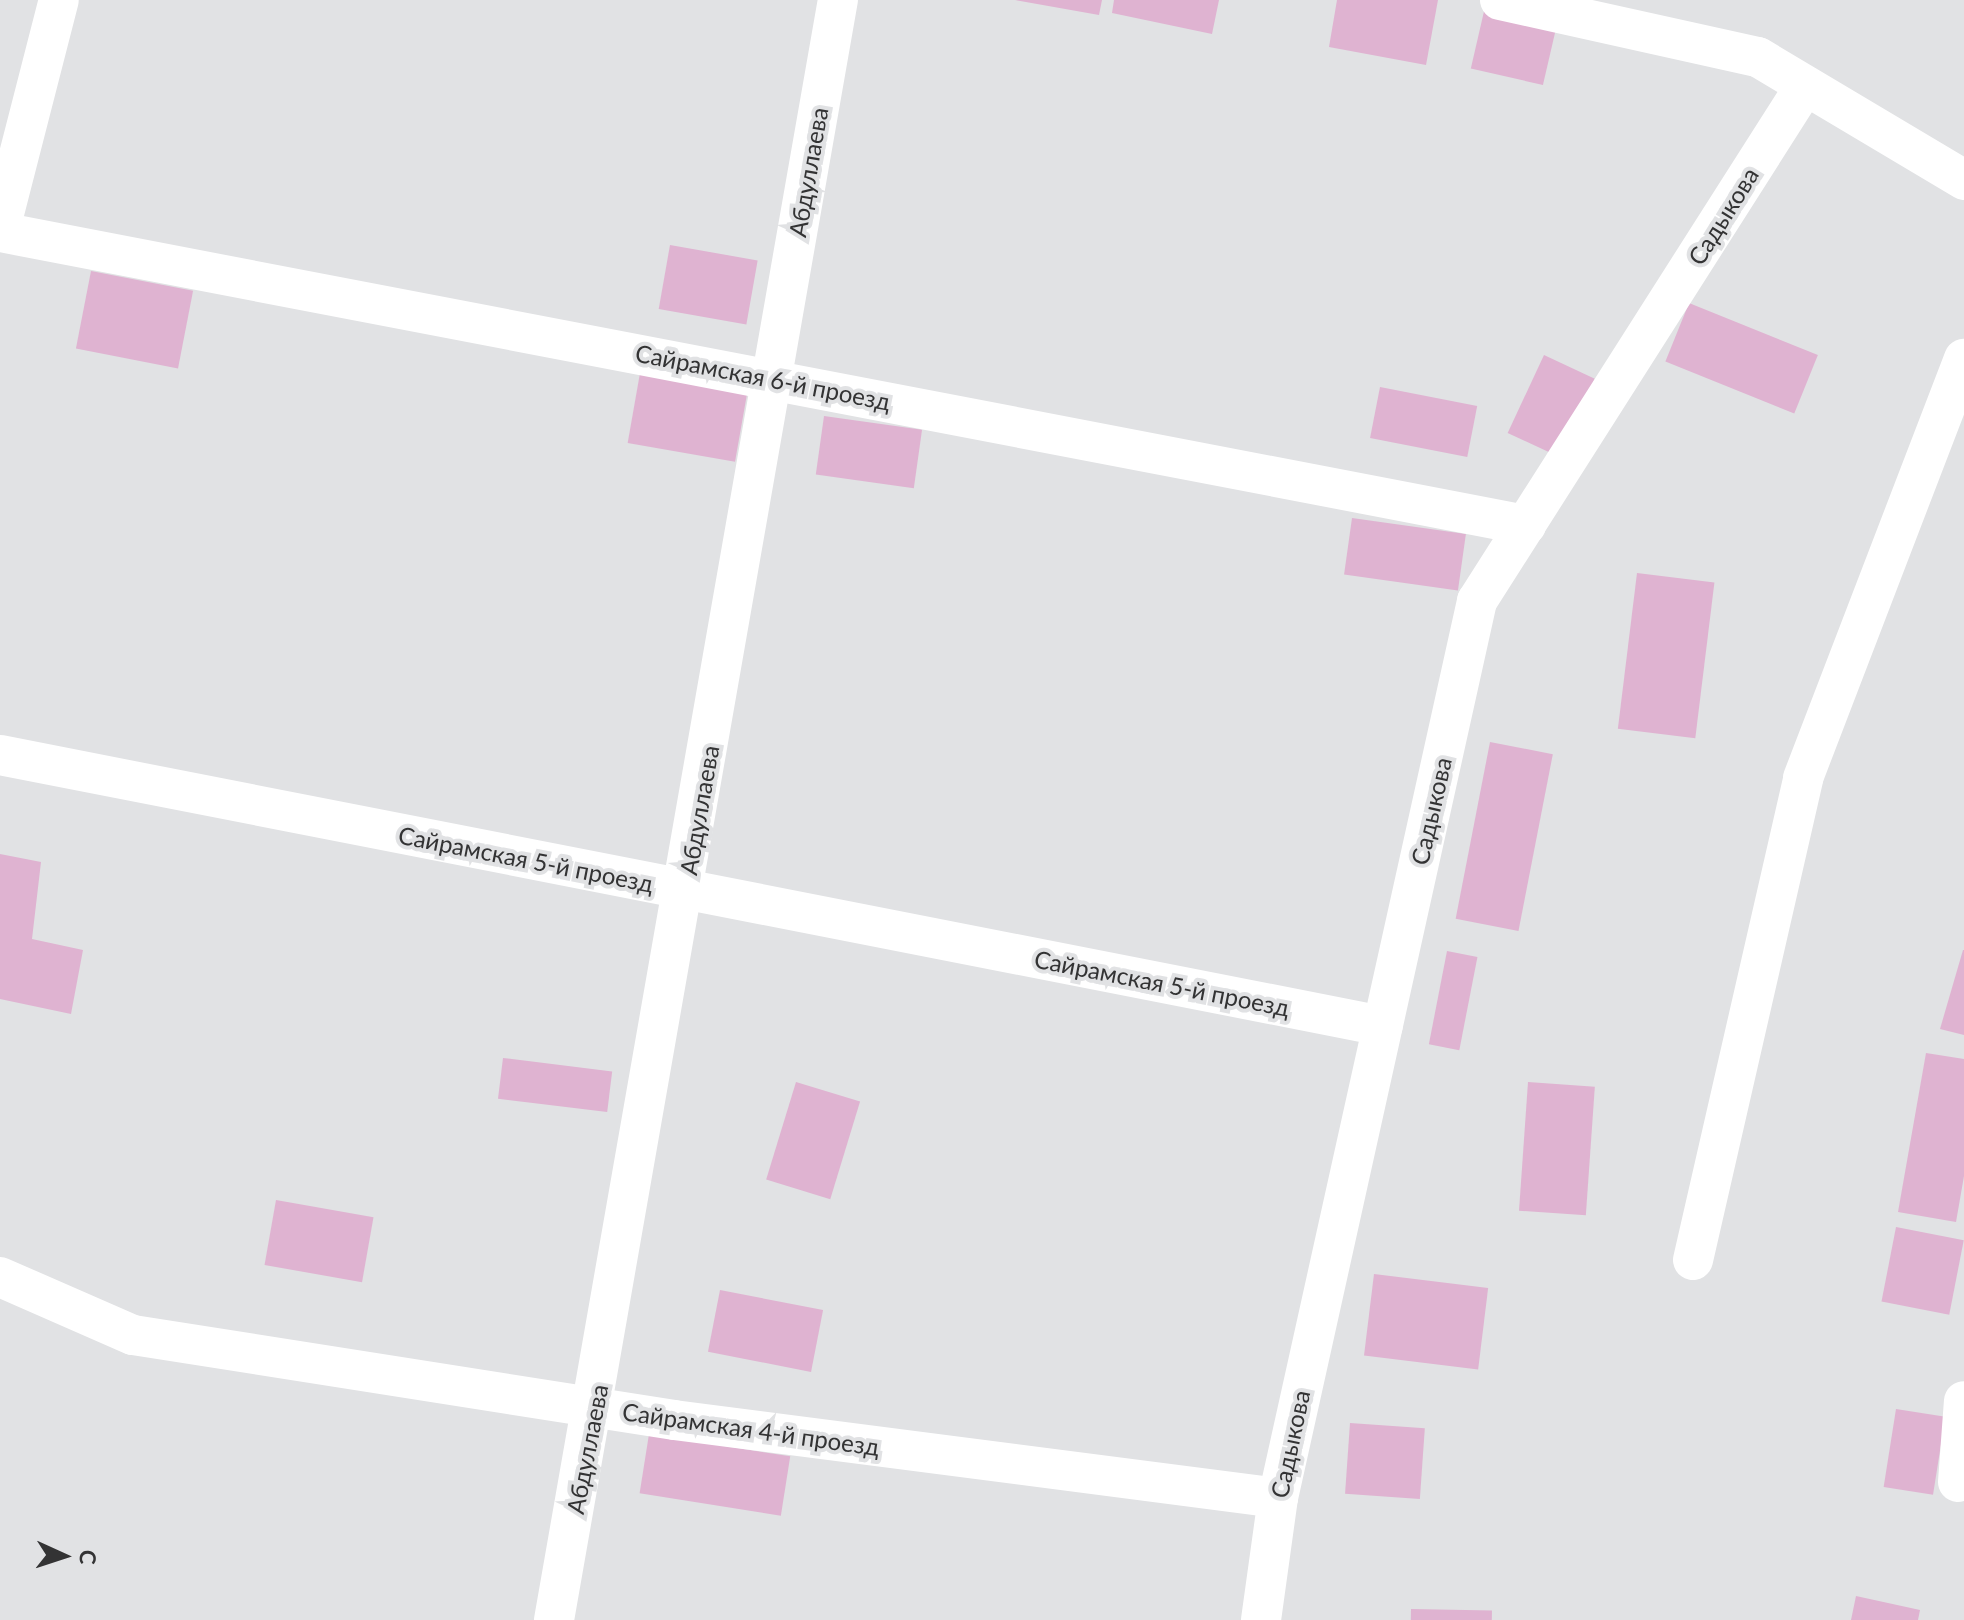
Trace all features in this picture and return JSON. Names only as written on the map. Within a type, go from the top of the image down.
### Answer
[{"type":"street","points":[[0,230],[9,159],[59,0]]},
{"type":"street","name":"Абдуллаева","points":[[554,1620],[596,1408],[838,0]]},
{"type":"street","points":[[1500,0],[1758,57],[1964,180]]},
{"type":"street","name":"Садыкова","points":[[1261,1620],[1278,1498],[1477,601],[1805,86]]},
{"type":"street","name":"Сайрамская 6-й проезд","points":[[0,230],[1526,525]]},
{"type":"street","points":[[1693,1260],[1803,778],[1964,359]]},
{"type":"street","name":"Сайрамская 5-й проезд","points":[[0,755],[1383,1026]]},
{"type":"street","name":"Сайрамская 4-й проезд","points":[[0,1277],[133,1335],[596,1408],[1278,1498]]},
{"type":"street","points":[[1958,1482],[1964,1401]]},
{"type":"building","points":[[1015,0],[1102,0],[1099,15]]},
{"type":"building","points":[[1114,0],[1219,0],[1212,34],[1112,13]]},
{"type":"building","points":[[1337,0],[1438,0],[1426,65],[1329,47]]},
{"type":"building","points":[[1485,7],[1557,24],[1543,85],[1471,68]]},
{"type":"building","points":[[670,245],[758,260],[746,324],[659,309]]},
{"type":"building","points":[[91,271],[193,291],[178,368],[76,349]]},
{"type":"building","points":[[1689,303],[1818,355],[1794,413],[1665,361]]},
{"type":"building","points":[[1544,355],[1595,379],[1558,457],[1508,433]]},
{"type":"building","points":[[640,373],[747,392],[735,462],[628,443]]},
{"type":"building","points":[[1380,387],[1477,406],[1467,457],[1370,438]]},
{"type":"building","points":[[824,416],[922,430],[914,488],[816,474]]},
{"type":"building","points":[[1352,518],[1466,534],[1458,590],[1344,574]]},
{"type":"building","points":[[1637,573],[1714,583],[1695,738],[1618,729]]},
{"type":"building","points":[[1490,742],[1553,754],[1518,931],[1456,919]]},
{"type":"building","points":[[0,854],[41,862],[32,939],[83,950],[71,1014],[0,999]]},
{"type":"building","points":[[1964,950],[1964,1035],[1940,1029]]},
{"type":"building","points":[[1447,951],[1477,957],[1459,1050],[1429,1044]]},
{"type":"building","points":[[1926,1053],[1964,1059],[1964,1176],[1956,1222],[1898,1212]]},
{"type":"building","points":[[503,1058],[612,1071],[607,1112],[498,1099]]},
{"type":"building","points":[[796,1082],[860,1102],[830,1199],[766,1180]]},
{"type":"building","points":[[1528,1082],[1595,1087],[1586,1215],[1519,1211]]},
{"type":"building","points":[[276,1200],[373,1217],[362,1282],[265,1265]]},
{"type":"building","points":[[1896,1227],[1964,1240],[1949,1315],[1881,1302]]},
{"type":"building","points":[[1374,1274],[1488,1288],[1478,1369],[1364,1355]]},
{"type":"building","points":[[720,1290],[823,1310],[811,1372],[708,1352]]},
{"type":"building","points":[[1896,1409],[1945,1417],[1933,1495],[1884,1487]]},
{"type":"building","points":[[1350,1423],[1425,1428],[1420,1499],[1345,1494]]},
{"type":"building","points":[[649,1434],[790,1456],[781,1516],[640,1493]]},
{"type":"building","points":[[1856,1596],[1920,1610],[1918,1620],[1851,1620]]},
{"type":"building","points":[[1411,1609],[1492,1610],[1492,1620],[1411,1620]]}]
